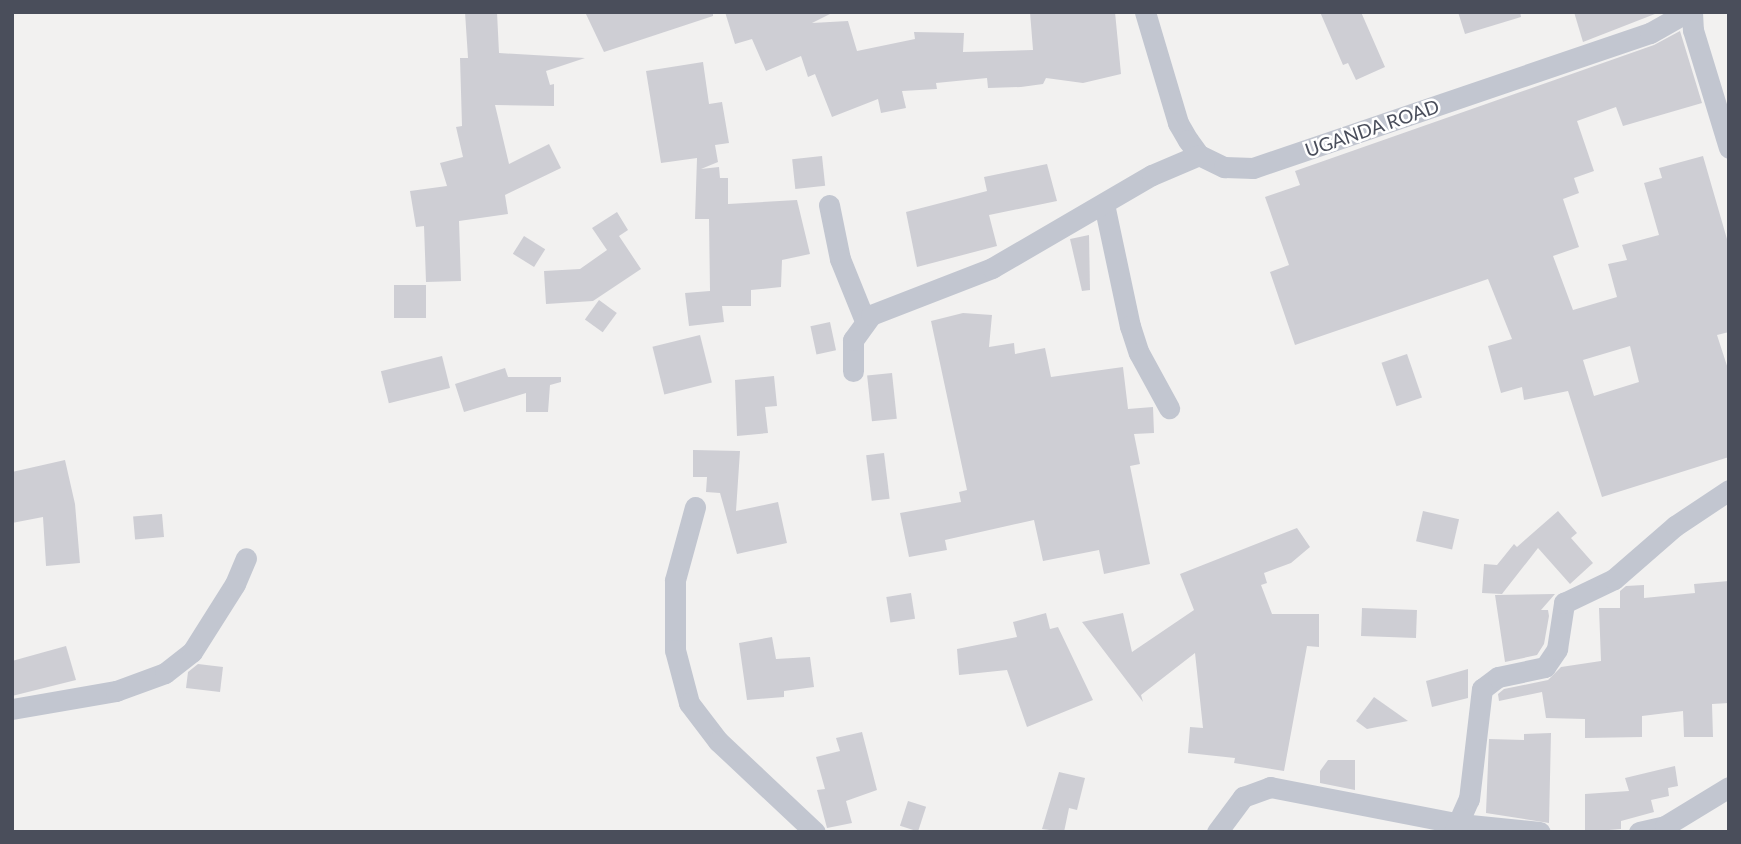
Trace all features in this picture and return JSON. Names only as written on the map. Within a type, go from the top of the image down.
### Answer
[{"type":"street","points":[[853,371],[853,340],[865,321],[909,299],[992,268],[1152,175],[1199,155],[1178,123],[1146,12]]},
{"type":"street","name":"UGANDA ROAD","points":[[1199,155],[1224,167],[1253,168],[1650,33],[1676,23],[1687,12]]},
{"type":"street","points":[[1692,12],[1693,30],[1729,148]]},
{"type":"street","points":[[1104,204],[1136,344],[1169,408]]},
{"type":"street","points":[[828,205],[840,259],[865,321]]},
{"type":"street","points":[[1457,828],[1469,799],[1482,690],[1498,677],[1545,667],[1554,658],[1564,603],[1593,593],[1614,579],[1675,526],[1729,490]]},
{"type":"street","points":[[695,507],[675,580],[675,650],[689,703],[718,741],[815,832]]},
{"type":"street","points":[[12,709],[116,691],[165,673],[192,652],[235,584],[246,558]]},
{"type":"street","points":[[1217,832],[1243,797],[1270,787],[1457,828],[1539,832]]},
{"type":"street","points":[[1639,832],[1665,826],[1729,787]]},
{"type":"building","points":[[465,12],[497,12],[499,53],[585,58],[546,71],[550,85],[554,84],[554,106],[495,105],[509,164],[549,144],[561,168],[505,195],[508,214],[459,221],[461,281],[426,282],[424,226],[416,227],[410,191],[447,186],[440,163],[463,157],[456,127],[462,126],[460,58],[468,58]]},
{"type":"building","points":[[585,12],[713,12],[713,16],[604,52]]},
{"type":"building","points":[[725,12],[834,12],[812,23],[848,21],[857,51],[915,39],[914,32],[964,33],[963,52],[1033,50],[1030,12],[1115,12],[1121,74],[1083,83],[1046,78],[1043,84],[1021,87],[988,88],[987,78],[936,83],[937,89],[902,91],[906,108],[881,113],[878,99],[832,117],[815,74],[808,77],[801,56],[766,71],[752,39],[735,44]]},
{"type":"building","points":[[1320,12],[1361,12],[1385,67],[1356,80],[1348,63],[1343,65]]},
{"type":"building","points":[[1458,12],[1520,12],[1521,17],[1465,34]]},
{"type":"building","points":[[1574,12],[1660,12],[1583,42]]},
{"type":"building","points":[[1680,31],[1702,103],[1623,126],[1616,107],[1577,121],[1594,171],[1574,178],[1579,193],[1563,199],[1579,247],[1553,256],[1573,310],[1617,297],[1608,264],[1627,260],[1622,245],[1659,235],[1644,183],[1662,178],[1659,168],[1703,156],[1729,246],[1729,332],[1717,335],[1729,372],[1729,457],[1602,497],[1568,391],[1524,400],[1522,387],[1501,393],[1488,346],[1512,339],[1488,279],[1295,345],[1270,272],[1289,265],[1265,197],[1300,185],[1295,171],[1654,45]],"holes":[[[1630,346],[1639,382],[1594,396],[1583,360]]]},
{"type":"building","points":[[703,62],[709,104],[722,102],[729,143],[715,145],[718,162],[701,169],[719,167],[720,178],[728,178],[728,204],[797,200],[810,254],[782,260],[781,287],[751,290],[751,306],[722,306],[724,322],[689,326],[685,293],[710,291],[709,219],[695,219],[697,158],[661,163],[646,71]]},
{"type":"building","points":[[822,156],[825,186],[795,189],[792,159]]},
{"type":"building","points":[[1047,164],[1057,201],[989,215],[997,246],[917,267],[906,212],[987,191],[984,177]]},
{"type":"building","points":[[617,212],[628,230],[619,236],[641,269],[593,301],[546,304],[544,271],[580,269],[607,250],[592,228]]},
{"type":"building","points":[[1089,235],[1090,290],[1082,291],[1070,239]]},
{"type":"building","points":[[524,236],[545,249],[534,267],[513,254]]},
{"type":"building","points":[[394,285],[426,285],[426,318],[394,318]]},
{"type":"building","points":[[599,300],[617,313],[603,332],[585,319]]},
{"type":"building","points":[[963,313],[992,315],[989,347],[1014,343],[1015,354],[1045,348],[1051,377],[1123,367],[1128,409],[1153,407],[1154,433],[1134,434],[1140,464],[1130,466],[1150,564],[1104,574],[1099,550],[1043,561],[1034,520],[945,540],[947,550],[909,557],[900,513],[961,502],[959,492],[967,490],[931,321]]},
{"type":"building","points":[[830,322],[836,350],[816,355],[810,326]]},
{"type":"building","points":[[700,335],[712,383],[664,394],[652,347]]},
{"type":"building","points":[[1407,354],[1422,397],[1396,406],[1381,363]]},
{"type":"building","points":[[442,356],[450,388],[389,403],[381,371]]},
{"type":"building","points":[[505,368],[508,377],[561,377],[561,382],[550,385],[548,412],[526,412],[526,393],[464,412],[455,384]]},
{"type":"building","points":[[892,373],[897,419],[872,421],[867,376]]},
{"type":"building","points":[[774,376],[777,406],[765,407],[768,433],[737,436],[735,380]]},
{"type":"building","points":[[693,450],[740,451],[736,511],[778,502],[787,543],[737,554],[720,493],[706,492],[707,477],[693,477]]},
{"type":"building","points":[[884,453],[890,499],[872,501],[866,455]]},
{"type":"building","points":[[65,460],[75,504],[80,563],[46,566],[43,517],[12,523],[12,472]]},
{"type":"building","points":[[1423,511],[1459,519],[1452,550],[1416,541]]},
{"type":"building","points":[[1558,511],[1577,533],[1571,538],[1593,563],[1570,584],[1538,548],[1502,594],[1482,593],[1484,564],[1497,565],[1514,544],[1517,547]]},
{"type":"building","points":[[162,514],[164,537],[135,539],[133,517]]},
{"type":"building","points":[[1297,528],[1310,547],[1291,563],[1264,573],[1267,583],[1261,585],[1272,614],[1319,614],[1319,647],[1307,646],[1284,771],[1234,763],[1235,758],[1188,753],[1190,727],[1203,728],[1195,653],[1141,695],[1143,702],[1082,622],[1123,613],[1132,652],[1194,610],[1180,574]]},
{"type":"building","points":[[1729,581],[1729,703],[1712,704],[1713,737],[1684,737],[1683,711],[1642,716],[1642,737],[1585,738],[1585,719],[1546,718],[1542,692],[1499,701],[1498,694],[1504,689],[1548,680],[1561,667],[1601,661],[1599,608],[1620,608],[1620,591],[1626,586],[1644,585],[1644,598],[1695,593],[1694,584]]},
{"type":"building","points":[[911,593],[915,619],[890,623],[886,597]]},
{"type":"building","points":[[1555,594],[1541,610],[1548,610],[1549,616],[1544,644],[1537,655],[1505,662],[1495,595]]},
{"type":"building","points":[[1362,608],[1417,610],[1416,638],[1361,636]]},
{"type":"building","points":[[1046,613],[1050,629],[1058,627],[1093,700],[1027,727],[1007,670],[959,675],[957,649],[1017,637],[1013,622]]},
{"type":"building","points":[[772,637],[776,659],[810,657],[814,687],[784,691],[784,697],[747,700],[739,643]]},
{"type":"building","points":[[66,646],[76,680],[12,696],[12,661]]},
{"type":"building","points":[[198,664],[223,667],[220,692],[186,688],[188,672]]},
{"type":"building","points":[[1468,669],[1468,698],[1432,707],[1426,681]]},
{"type":"building","points":[[1374,697],[1408,721],[1367,729],[1356,721]]},
{"type":"building","points":[[862,732],[877,790],[846,801],[852,823],[827,828],[817,790],[825,789],[816,757],[840,751],[836,738]]},
{"type":"building","points":[[1551,733],[1549,823],[1486,813],[1489,739],[1524,740],[1524,734]]},
{"type":"building","points":[[1328,760],[1355,760],[1355,790],[1320,783],[1320,771]]},
{"type":"building","points":[[1675,766],[1678,786],[1668,788],[1669,796],[1651,800],[1654,812],[1621,821],[1621,829],[1585,832],[1585,794],[1629,791],[1625,778]]},
{"type":"building","points":[[1059,772],[1085,778],[1077,810],[1069,808],[1064,832],[1042,829]]},
{"type":"building","points":[[908,801],[926,807],[918,832],[900,826]]}]
